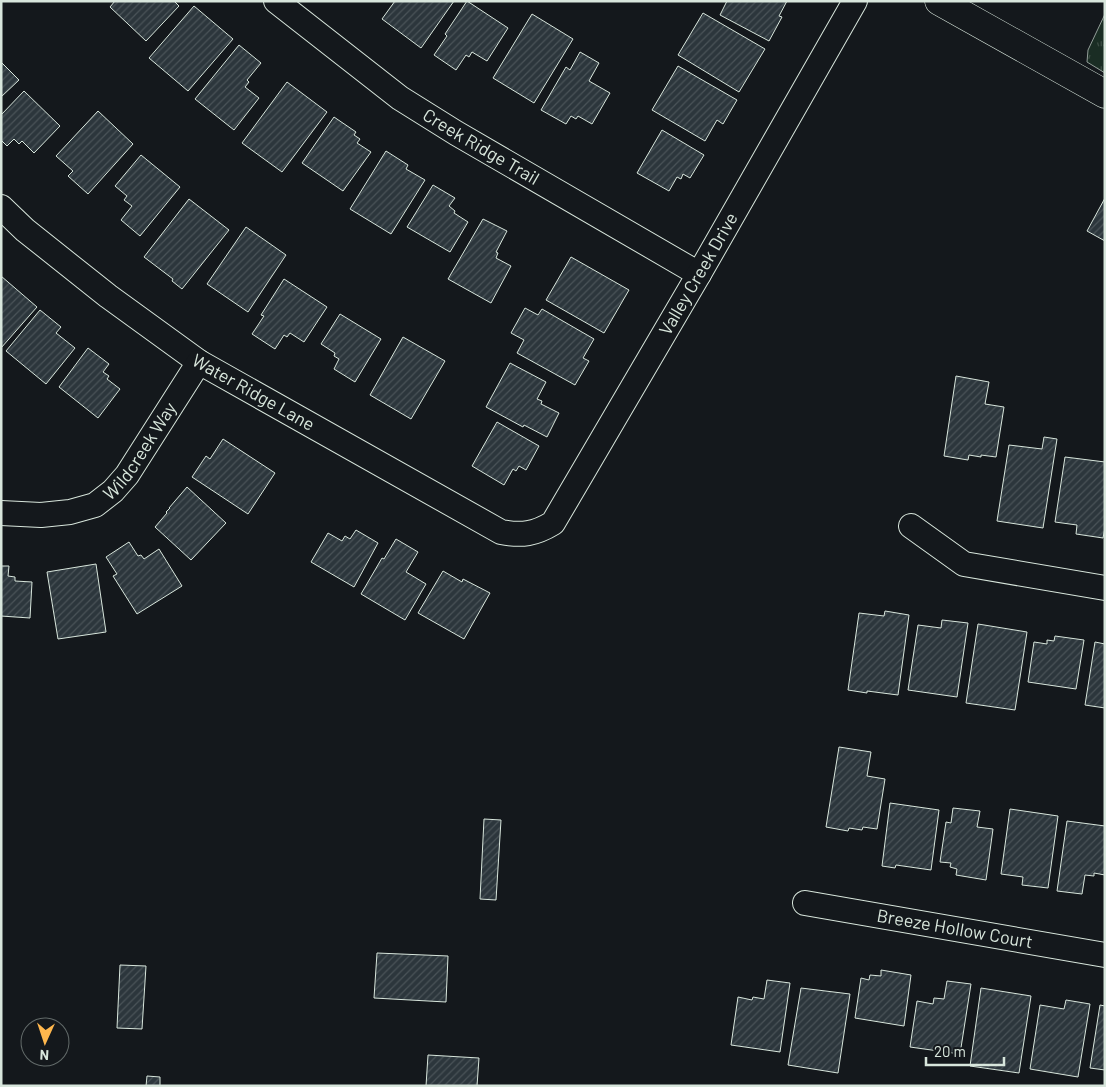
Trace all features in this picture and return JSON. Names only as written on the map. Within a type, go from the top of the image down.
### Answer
[{"type":"street","name":"Creek Ridge Trail","points":[[276,1],[400,98],[456,134],[699,274]]},
{"type":"street","name":"Valley Creek Drive","points":[[529,533],[542,530],[553,523],[699,274],[855,1]]},
{"type":"street","points":[[939,1],[1105,94]]},
{"type":"street","name":"Water Ridge Lane","points":[[1,208],[108,296],[199,362],[501,532],[516,535],[529,533]]},
{"type":"street","name":"Wildcreek Way","points":[[1,513],[41,515],[70,512],[95,505],[114,491],[128,475],[199,362]]},
{"type":"street","points":[[912,526],[964,564],[1105,588]]},
{"type":"street","name":"Breeze Hollow Court","points":[[805,904],[1105,955]]},
{"type":"green space","points":[[1105,14],[1105,73],[1087,62],[1088,50]]},
{"type":"building","points":[[115,1],[174,1],[179,6],[146,41],[110,7]]},
{"type":"building","points":[[395,1],[454,1],[421,48],[382,19]]},
{"type":"building","points":[[467,1],[508,28],[487,61],[472,52],[469,57],[466,55],[456,70],[434,55],[447,36],[445,34]]},
{"type":"building","points":[[727,1],[787,1],[779,16],[782,17],[769,41],[720,15]]},
{"type":"building","points":[[194,6],[233,39],[188,91],[149,58]]},
{"type":"building","points":[[703,13],[765,49],[739,92],[678,55]]},
{"type":"building","points":[[532,14],[573,39],[534,103],[493,78]]},
{"type":"building","points":[[239,45],[261,63],[247,80],[249,82],[245,87],[259,98],[234,130],[195,99]]},
{"type":"building","points":[[580,52],[599,63],[589,81],[610,93],[592,124],[578,116],[576,119],[571,116],[566,124],[541,110],[566,67],[570,70]]},
{"type":"building","points":[[1,62],[19,80],[1,97]]},
{"type":"building","points":[[678,66],[737,100],[723,124],[717,120],[705,141],[652,110]]},
{"type":"building","points":[[287,82],[327,112],[282,172],[242,143]]},
{"type":"building","points":[[24,91],[60,126],[34,153],[22,141],[19,144],[14,139],[7,146],[1,140],[1,115]]},
{"type":"building","points":[[98,111],[133,144],[88,194],[68,176],[73,171],[56,156]]},
{"type":"building","points":[[334,117],[356,132],[354,135],[360,139],[357,143],[371,152],[343,191],[302,163]]},
{"type":"building","points":[[662,130],[704,155],[690,178],[683,174],[681,179],[677,177],[669,191],[637,173]]},
{"type":"building","points":[[386,151],[408,165],[406,169],[425,180],[391,234],[350,209]]},
{"type":"building","points":[[141,155],[180,187],[140,236],[121,220],[132,206],[124,200],[127,196],[115,186]]},
{"type":"building","points":[[433,185],[455,198],[449,206],[455,211],[454,213],[468,222],[450,252],[407,227]]},
{"type":"building","points":[[1105,198],[1105,241],[1087,231]]},
{"type":"building","points":[[189,199],[229,230],[182,289],[172,281],[173,279],[144,257]]},
{"type":"building","points":[[483,219],[507,231],[496,252],[498,253],[496,258],[511,266],[491,303],[448,279]]},
{"type":"building","points":[[246,227],[286,255],[248,312],[207,284]]},
{"type":"building","points":[[571,257],[629,290],[604,333],[546,300]]},
{"type":"building","points":[[1,276],[37,307],[1,348]]},
{"type":"building","points":[[284,279],[327,307],[304,342],[290,333],[287,337],[284,335],[275,349],[252,334],[264,316],[261,315]]},
{"type":"building","points":[[525,308],[538,315],[542,309],[594,339],[583,358],[589,361],[575,385],[517,353],[524,340],[511,333]]},
{"type":"building","points":[[40,310],[61,327],[56,333],[75,348],[46,384],[6,351]]},
{"type":"building","points":[[340,314],[381,339],[355,382],[334,369],[339,359],[334,356],[335,353],[321,344]]},
{"type":"building","points":[[403,337],[445,361],[411,419],[370,395]]},
{"type":"building","points":[[88,348],[109,364],[103,372],[109,376],[107,379],[120,389],[98,418],[59,387]]},
{"type":"building","points":[[510,363],[546,382],[537,399],[542,401],[541,404],[559,413],[547,437],[524,425],[523,427],[486,407]]},
{"type":"building","points":[[956,376],[989,382],[985,404],[1004,407],[996,457],[969,455],[968,460],[944,456]]},
{"type":"building","points":[[497,422],[539,446],[526,470],[519,466],[516,471],[513,469],[504,485],[472,466]]},
{"type":"building","points":[[1044,437],[1057,439],[1043,528],[997,521],[1009,445],[1042,449]]},
{"type":"building","points":[[223,439],[275,473],[248,514],[192,477],[206,456],[210,459]]},
{"type":"building","points":[[1065,457],[1105,462],[1105,528],[1103,538],[1076,534],[1077,525],[1055,522]]},
{"type":"building","points":[[187,487],[226,523],[191,560],[155,527]]},
{"type":"building","points":[[356,530],[378,543],[354,587],[311,562],[328,533],[342,541],[345,536],[350,539]]},
{"type":"building","points":[[396,539],[418,552],[406,572],[426,584],[405,620],[361,594],[382,558],[384,559]]},
{"type":"building","points":[[129,542],[138,556],[141,555],[144,559],[159,549],[182,586],[137,614],[113,576],[117,574],[106,557]]},
{"type":"building","points":[[96,564],[106,632],[58,639],[47,572]]},
{"type":"building","points":[[1,566],[9,566],[8,576],[15,577],[15,581],[32,582],[30,618],[1,616]]},
{"type":"building","points":[[443,571],[462,582],[463,579],[490,593],[464,639],[418,613]]},
{"type":"building","points":[[885,611],[909,615],[898,695],[848,690],[859,613],[884,616]]},
{"type":"building","points":[[942,620],[968,623],[957,697],[908,690],[918,625],[941,628]]},
{"type":"building","points":[[978,624],[1027,632],[1015,710],[966,703]]},
{"type":"building","points":[[1055,636],[1084,640],[1076,689],[1028,682],[1034,642],[1047,644],[1047,640],[1054,641]]},
{"type":"building","points":[[1095,642],[1105,644],[1105,708],[1085,705]]},
{"type":"building","points":[[839,747],[871,752],[867,776],[885,779],[877,829],[863,827],[862,830],[849,828],[848,831],[826,827]]},
{"type":"building","points":[[890,803],[939,810],[931,870],[896,865],[895,868],[882,866]]},
{"type":"building","points":[[953,808],[980,811],[977,827],[993,829],[986,880],[956,875],[957,869],[950,867],[951,863],[940,862],[946,822],[951,823]]},
{"type":"building","points":[[1010,809],[1058,816],[1048,888],[1022,885],[1023,877],[1001,874]]},
{"type":"building","points":[[484,819],[501,820],[496,900],[480,899]]},
{"type":"building","points":[[1067,821],[1105,826],[1105,875],[1094,873],[1094,876],[1085,875],[1082,894],[1057,891]]},
{"type":"building","points":[[377,953],[448,956],[446,1002],[374,998]]},
{"type":"building","points":[[120,965],[146,966],[142,1029],[117,1028]]},
{"type":"building","points":[[881,970],[911,975],[904,1026],[855,1018],[861,978],[869,980],[870,975],[881,976]]},
{"type":"building","points":[[767,980],[790,983],[780,1052],[731,1045],[738,997],[752,1000],[753,997],[764,999]]},
{"type":"building","points":[[947,981],[971,984],[960,1054],[910,1047],[917,1001],[933,1004],[934,998],[944,999]]},
{"type":"building","points":[[801,988],[850,994],[838,1073],[788,1065]]},
{"type":"building","points":[[981,988],[1031,996],[1019,1073],[970,1066]]},
{"type":"building","points":[[1066,1000],[1090,1004],[1078,1077],[1030,1069],[1040,1005],[1064,1009]]},
{"type":"building","points":[[1100,1005],[1105,1006],[1105,1070],[1090,1068]]},
{"type":"building","points":[[428,1055],[479,1058],[477,1086],[426,1086]]},
{"type":"building","points":[[147,1076],[160,1077],[160,1086],[146,1086]]}]
